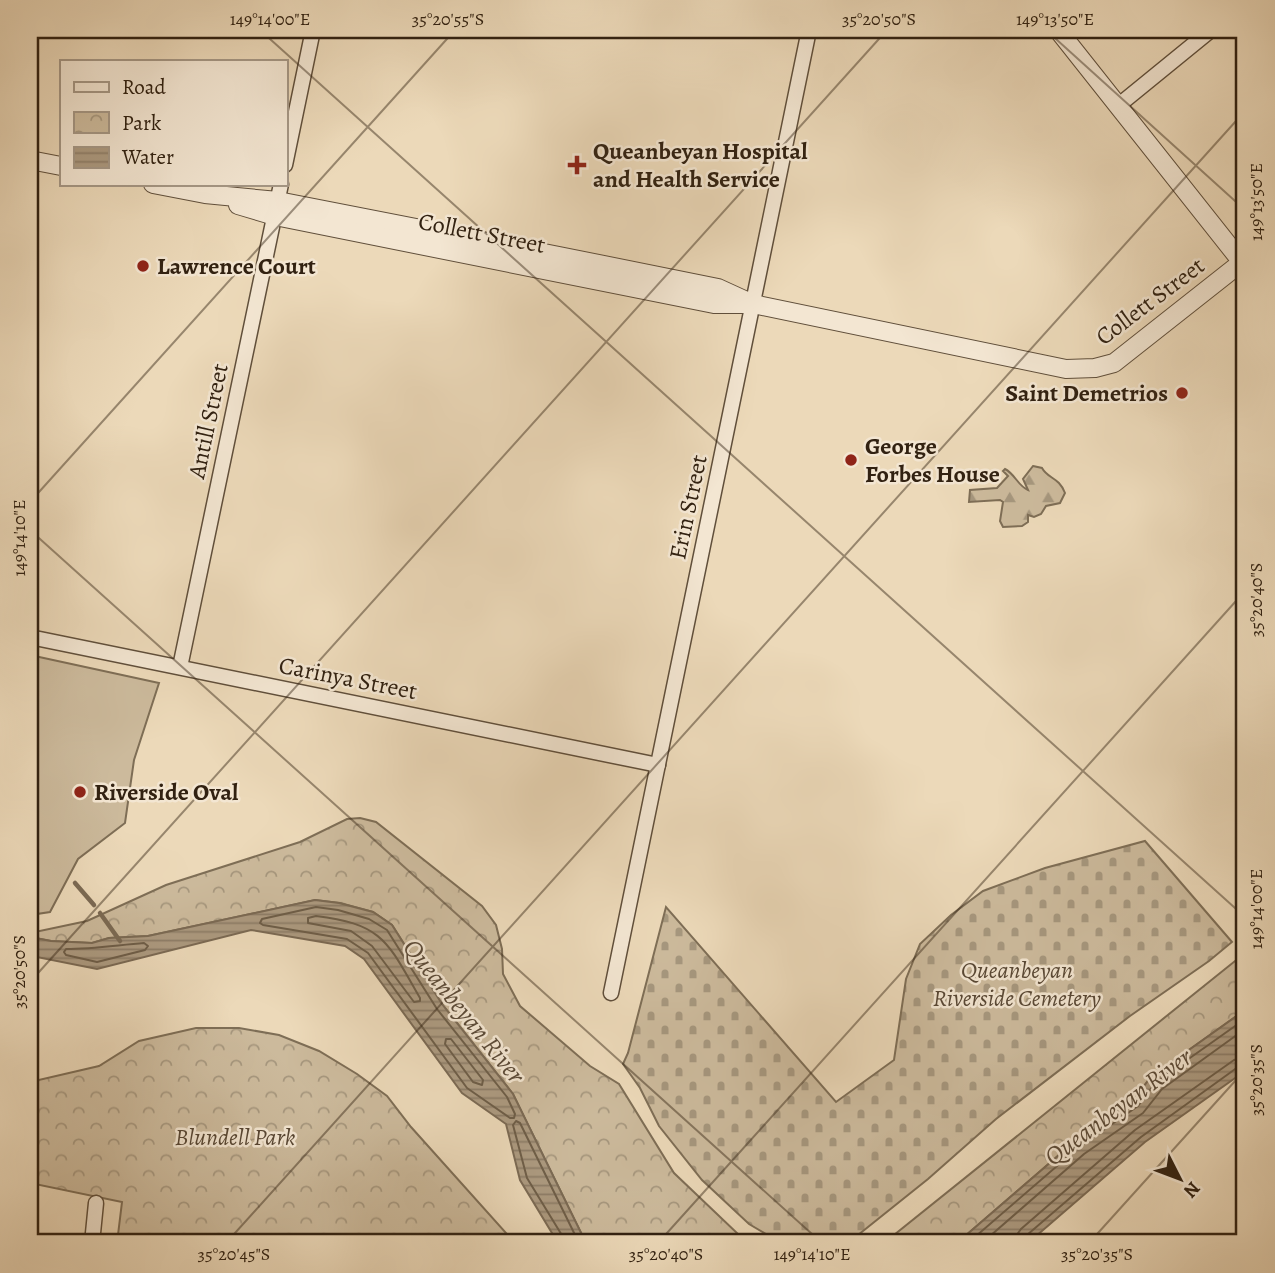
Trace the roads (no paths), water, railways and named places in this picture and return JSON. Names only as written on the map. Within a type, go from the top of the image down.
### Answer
[{"type":"street","points":[[287,155],[313,30]]},
{"type":"street","name":"Erin Street","points":[[611,993],[809,30]]},
{"type":"street","points":[[1058,30],[1243,261]]},
{"type":"street","points":[[1119,105],[1212,30]]},
{"type":"street","points":[[30,160],[60,166]]},
{"type":"street","name":"Collett Street","points":[[163,186],[205,194],[278,200],[718,288],[753,304],[1053,366],[1085,369],[1104,366],[1124,356],[1243,261]]},
{"type":"street","name":"Antill Street","points":[[180,667],[278,200]]},
{"type":"street","name":"Carinya Street","points":[[30,637],[658,765]]},
{"type":"street","points":[[92,1243],[96,1203]]},
{"type":"water","name":"Queanbeyan River","points":[[315,900],[373,912],[392,925],[442,1004],[513,1094],[586,1243],[558,1243],[520,1180],[506,1124],[462,1093],[364,959],[345,946],[251,930],[97,969],[37,957],[30,962],[30,937],[92,943],[109,938],[148,936]]},
{"type":"water","name":"Queanbeyan River","points":[[1245,1010],[1245,1071],[1145,1142],[1028,1243],[957,1243],[1074,1142],[1133,1100],[1151,1077]]},
{"type":"waterway","points":[[75,883],[94,905]]},
{"type":"waterway","points":[[100,913],[120,941]]},
{"type":"place","name":"Queanbeyan Hospital and Health Service","points":[[577,165]]},
{"type":"place","name":"Lawrence Court","points":[[143,266]]},
{"type":"place","name":"Saint Demetrios","points":[[1182,393]]},
{"type":"place","name":"George Forbes House","points":[[851,460]]},
{"type":"place","name":"Riverside Oval","points":[[80,792]]},
{"type":"park label","name":"Queanbeyan Riverside Cemetery","points":[[1017,984]]},
{"type":"park label","name":"Blundell Park","points":[[235,1137]]}]
